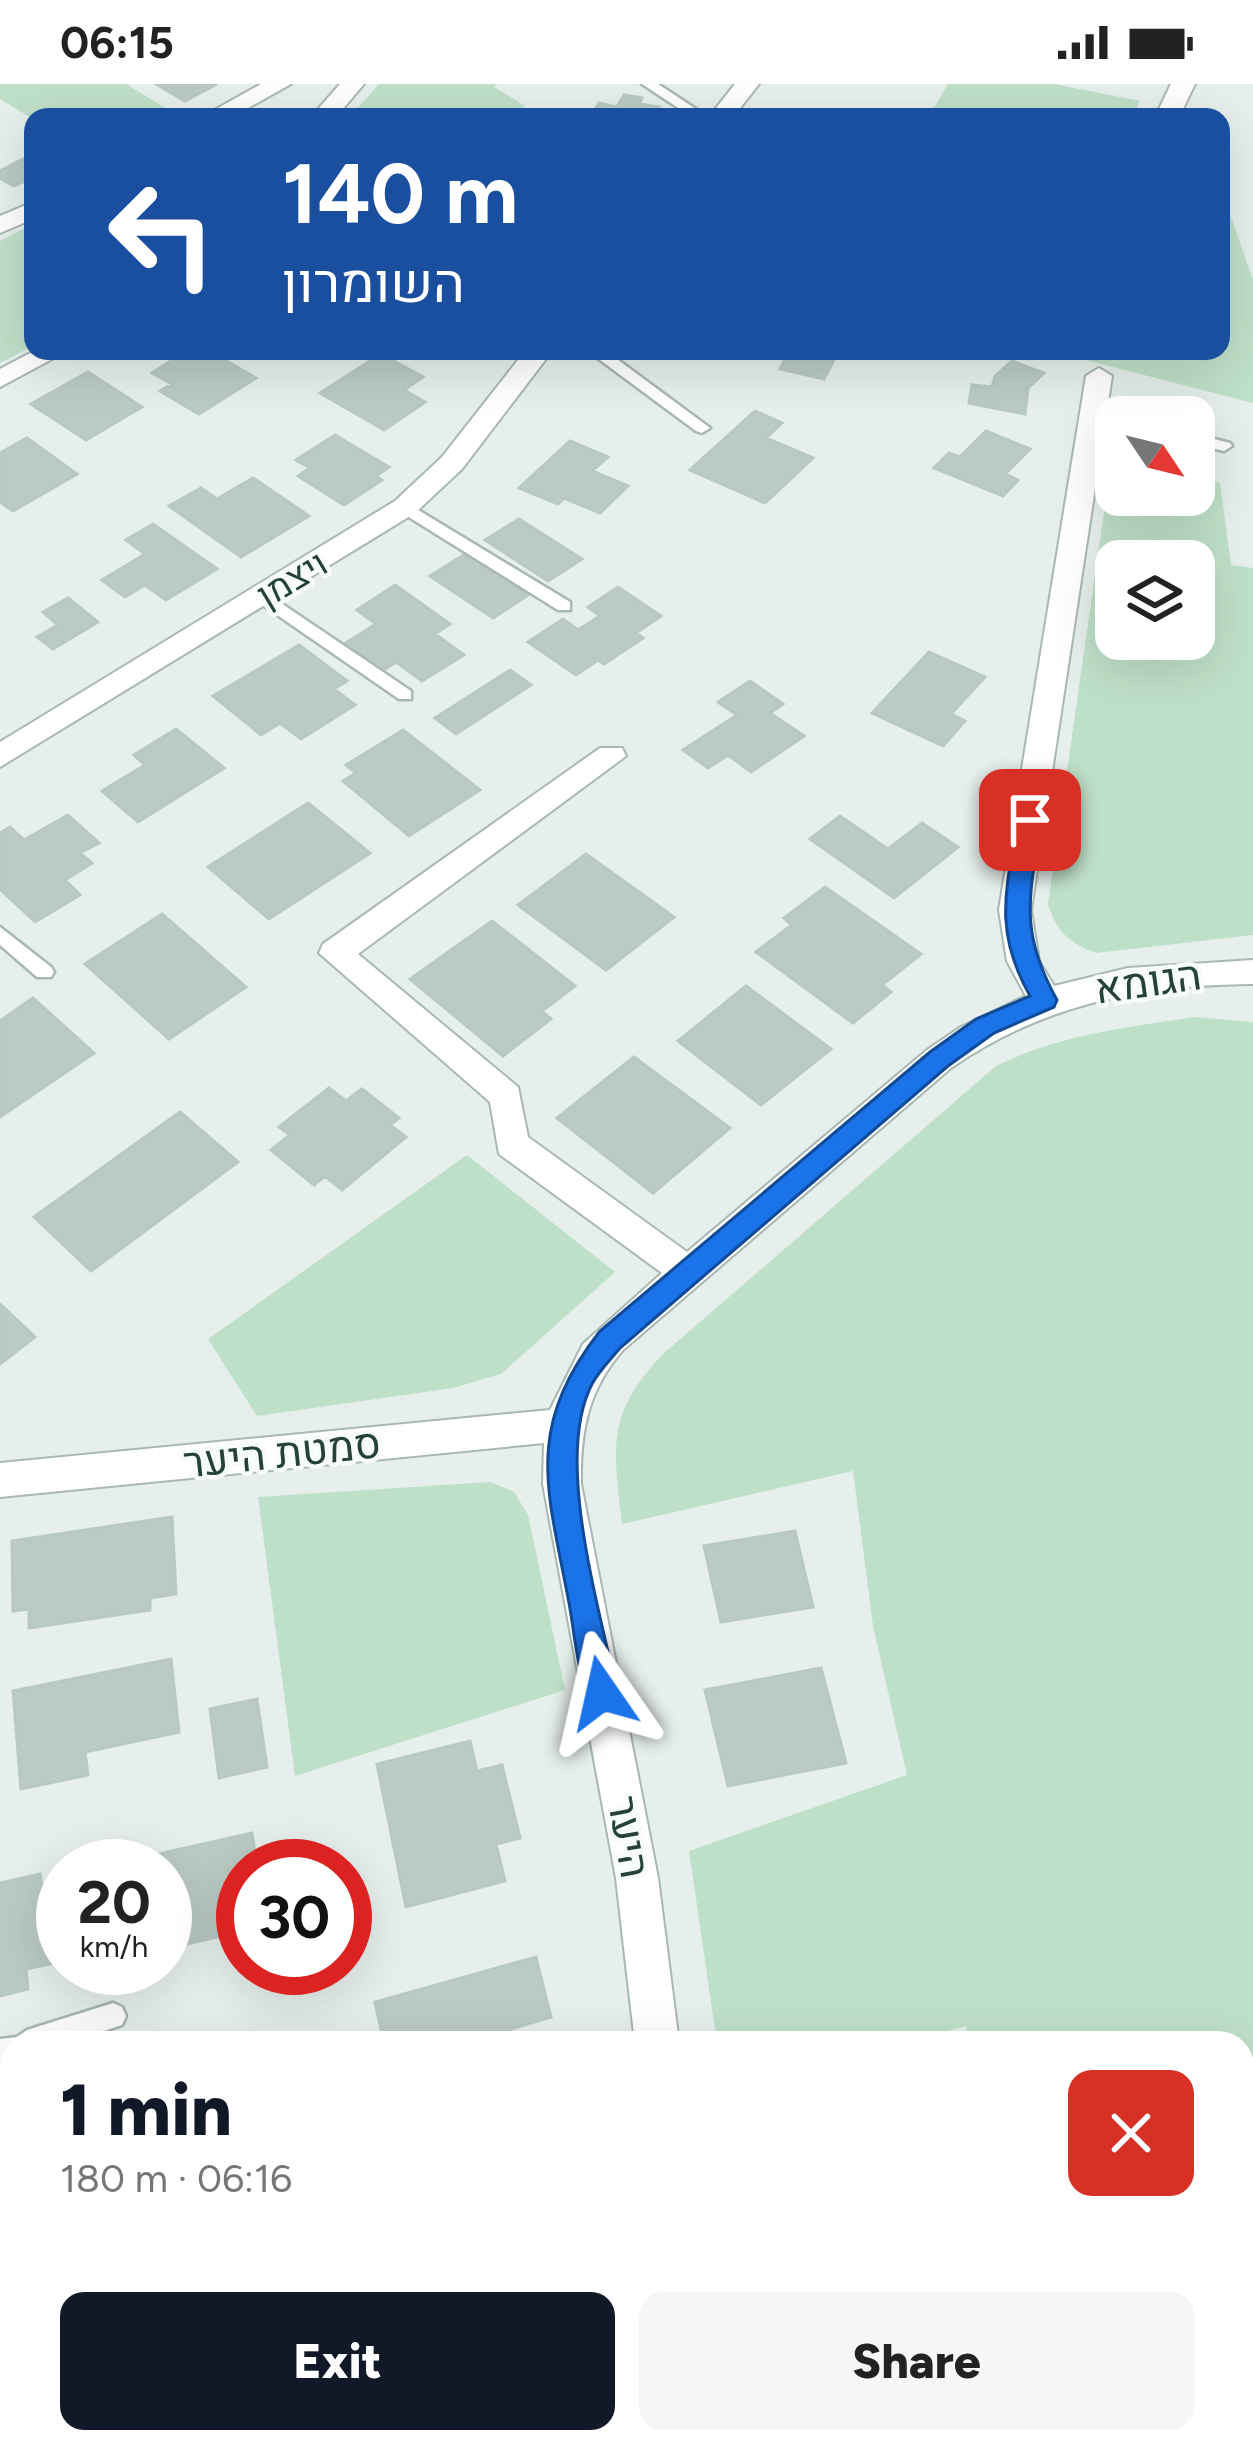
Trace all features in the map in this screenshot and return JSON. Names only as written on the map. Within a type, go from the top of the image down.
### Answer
[{"type":"street","points":[[232,108],[279,84]]},
{"type":"street","points":[[330,108],[352,84]]},
{"type":"street","points":[[729,108],[747,84]]},
{"type":"street","points":[[0,379],[36,360]]},
{"type":"street","name":"ויצמן","points":[[0,756],[405,507],[452,463],[532,360]]},
{"type":"street","points":[[1099,376],[1102,396]]},
{"type":"street","points":[[1045,1000],[1023,961],[1016,910],[1095,472]]},
{"type":"street","points":[[611,756],[335,953],[506,1096],[511,1144],[688,1272]]},
{"type":"street","name":"הגומא","points":[[1045,1000],[1181,976],[1253,972]]},
{"type":"street","name":"היער","points":[[656,2031],[638,1878],[562,1484],[564,1426],[573,1393],[598,1351],[954,1047],[985,1026],[1045,1000]]},
{"type":"street","name":"סמטת היער","points":[[0,1480],[564,1426]]},
{"type":"lane","points":[[649,84],[687,108]]},
{"type":"lane","points":[[608,360],[702,428]]},
{"type":"lane","points":[[1215,444],[1224,446]]},
{"type":"lane","points":[[405,507],[564,606]]},
{"type":"lane","points":[[262,597],[404,695]]},
{"type":"lane","points":[[0,934],[44,972]]},
{"type":"lane","points":[[66,2031],[113,2016]]},
{"type":"green space","points":[[0,84],[126,84],[165,108],[24,108],[24,114],[0,99]]},
{"type":"green space","points":[[379,84],[497,84],[494,87],[525,106],[522,108],[358,108]]},
{"type":"green space","points":[[948,84],[1054,84],[1140,101],[1136,108],[934,108]]},
{"type":"green space","points":[[1230,214],[1253,280],[1253,403],[1086,360],[1230,360]]},
{"type":"green space","points":[[24,229],[24,351],[0,363],[0,241]]},
{"type":"green space","points":[[1215,481],[1220,483],[1231,565],[1253,568],[1253,935],[1096,953],[1078,945],[1055,922],[1048,904],[1095,575],[1095,660],[1215,660],[1215,540],[1100,540],[1103,516],[1215,516]]},
{"type":"green space","points":[[1196,1017],[1253,1022],[1253,2031],[967,2031],[966,2026],[948,2031],[715,2031],[689,1851],[907,1775],[873,1626],[853,1471],[622,1524],[616,1451],[623,1413],[663,1354],[996,1066],[1069,1040]]},
{"type":"green space","points":[[467,1155],[615,1272],[501,1374],[453,1388],[257,1416],[208,1339]]},
{"type":"green space","points":[[490,1482],[514,1492],[528,1515],[565,1690],[295,1776],[258,1497]]},
{"type":"building","points":[[156,84],[217,84],[185,101]]},
{"type":"building","points":[[624,95],[642,98],[639,104],[659,107],[596,108],[599,103],[617,107]]},
{"type":"building","points":[[24,159],[24,181],[14,186],[0,178],[0,171]]},
{"type":"building","points":[[173,360],[225,360],[256,378],[199,414],[160,391],[172,384],[152,373]]},
{"type":"building","points":[[372,360],[392,360],[423,377],[404,390],[425,402],[384,430],[320,393]]},
{"type":"building","points":[[784,360],[834,360],[824,379],[780,369]]},
{"type":"building","points":[[1012,361],[1044,373],[1028,388],[1025,414],[969,403],[972,385],[992,387],[995,376]]},
{"type":"building","points":[[88,372],[142,407],[86,440],[31,404]]},
{"type":"building","points":[[755,411],[782,423],[766,438],[813,458],[765,503],[690,470]]},
{"type":"building","points":[[986,431],[1030,449],[1005,474],[1018,480],[1003,496],[934,468],[949,453],[960,457]]},
{"type":"building","points":[[335,435],[389,467],[376,476],[382,480],[344,505],[298,476],[310,468],[296,460]]},
{"type":"building","points":[[27,438],[77,474],[13,511],[0,502],[0,453]]},
{"type":"building","points":[[570,441],[608,457],[592,471],[628,486],[600,513],[564,498],[558,504],[519,488]]},
{"type":"building","points":[[253,478],[309,516],[241,557],[169,506],[201,488],[217,499]]},
{"type":"building","points":[[519,519],[582,559],[548,581],[485,540]]},
{"type":"building","points":[[153,524],[217,569],[166,600],[145,585],[125,597],[102,580],[145,554],[126,540]]},
{"type":"building","points":[[465,554],[528,595],[493,618],[430,576]]},
{"type":"building","points":[[395,585],[450,624],[435,634],[464,655],[422,681],[396,662],[382,671],[344,644],[376,624],[357,610]]},
{"type":"building","points":[[618,587],[661,616],[636,633],[643,638],[604,664],[598,660],[576,675],[528,642],[563,619],[578,630],[600,616],[588,607]]},
{"type":"building","points":[[68,598],[98,622],[53,649],[37,637],[58,625],[43,612]]},
{"type":"building","points":[[299,645],[347,681],[334,689],[355,705],[301,739],[280,723],[261,735],[213,696]]},
{"type":"building","points":[[929,652],[985,677],[951,714],[965,721],[943,746],[872,713]]},
{"type":"building","points":[[510,670],[531,685],[456,734],[435,718]]},
{"type":"building","points":[[750,681],[783,704],[770,713],[804,736],[751,772],[728,755],[708,768],[683,750],[737,715],[718,702]]},
{"type":"building","points":[[176,729],[224,768],[138,822],[102,791],[145,765],[134,755]]},
{"type":"building","points":[[403,730],[480,790],[409,836],[343,781],[356,773],[346,765]]},
{"type":"building","points":[[308,803],[370,853],[269,919],[208,867]]},
{"type":"building","points":[[68,815],[99,843],[80,853],[92,863],[65,880],[80,895],[35,922],[0,889],[0,833],[10,827],[24,840]]},
{"type":"building","points":[[840,816],[888,849],[922,823],[958,847],[894,898],[810,839]]},
{"type":"building","points":[[586,854],[674,917],[606,970],[518,905]]},
{"type":"building","points":[[825,887],[921,954],[882,985],[891,992],[853,1023],[756,952],[792,925],[784,918]]},
{"type":"building","points":[[162,914],[246,987],[169,1039],[85,964]]},
{"type":"building","points":[[492,921],[575,986],[542,1011],[551,1019],[503,1056],[410,979]]},
{"type":"building","points":[[746,986],[831,1049],[761,1105],[678,1041]]},
{"type":"building","points":[[33,998],[94,1053],[0,1117],[0,1021]]},
{"type":"building","points":[[634,1057],[730,1128],[653,1193],[557,1118]]},
{"type":"building","points":[[329,1088],[346,1101],[362,1089],[399,1118],[390,1125],[406,1137],[342,1190],[325,1176],[314,1185],[271,1150],[290,1135],[279,1127]]},
{"type":"building","points":[[180,1112],[238,1162],[91,1271],[34,1217]]},
{"type":"building","points":[[0,1304],[35,1337],[0,1364]]},
{"type":"building","points":[[172,1517],[176,1594],[150,1598],[150,1610],[29,1628],[29,1609],[13,1611],[12,1541]]},
{"type":"building","points":[[795,1531],[813,1607],[721,1622],[704,1546]]},
{"type":"building","points":[[171,1659],[179,1732],[85,1752],[88,1775],[21,1789],[13,1691]]},
{"type":"building","points":[[821,1668],[846,1763],[728,1786],[705,1690]]},
{"type":"building","points":[[257,1699],[267,1767],[219,1778],[210,1709]]},
{"type":"building","points":[[470,1741],[477,1771],[502,1765],[520,1838],[496,1844],[505,1881],[406,1907],[377,1764]]},
{"type":"building","points":[[216,1841],[216,1937],[192,1943],[192,1847]]},
{"type":"building","points":[[36,1875],[36,1967],[26,1969],[28,1989],[0,1996],[0,1883]]},
{"type":"building","points":[[536,1957],[551,2017],[504,2031],[381,2031],[375,2002]]},
{"type":"route","points":[[602,1693],[562,1484],[567,1408],[580,1378],[610,1339],[939,1059],[985,1026],[1045,1000],[1023,961],[1016,910],[1030,820]]}]
